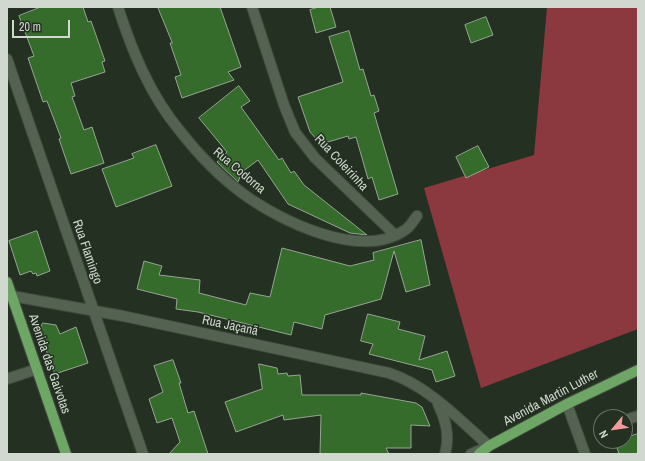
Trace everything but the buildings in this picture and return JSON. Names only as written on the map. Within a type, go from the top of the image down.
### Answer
[{"type":"main road","name":"Avenida das Gaivotas","points":[[7,282],[66,454]]},
{"type":"main road","name":"Avenida Martin Luther","points":[[479,454],[489,446],[567,404],[638,370]]},
{"type":"street","name":"Rua Codorna","points":[[118,7],[132,49],[153,94],[179,131],[214,169],[242,193],[264,208],[311,230],[344,241],[376,242],[406,230],[417,216]]},
{"type":"street","name":"Rua Coleirinha","points":[[252,7],[284,104],[296,132],[315,158],[395,235]]},
{"type":"street","name":"Rua Flamingo","points":[[7,59],[143,454]]},
{"type":"street","name":"Rua Jaçanã","points":[[12,296],[94,311],[402,377],[436,400],[489,446]]},
{"type":"street","points":[[7,379],[37,369]]},
{"type":"street","points":[[436,400],[446,421],[448,445],[445,454]]},
{"type":"street","points":[[567,404],[585,454]]},
{"type":"street","points":[[471,454],[489,446]]},
{"type":"shaded area","points":[[547,7],[638,7],[638,329],[481,388],[424,188],[534,155]]}]
